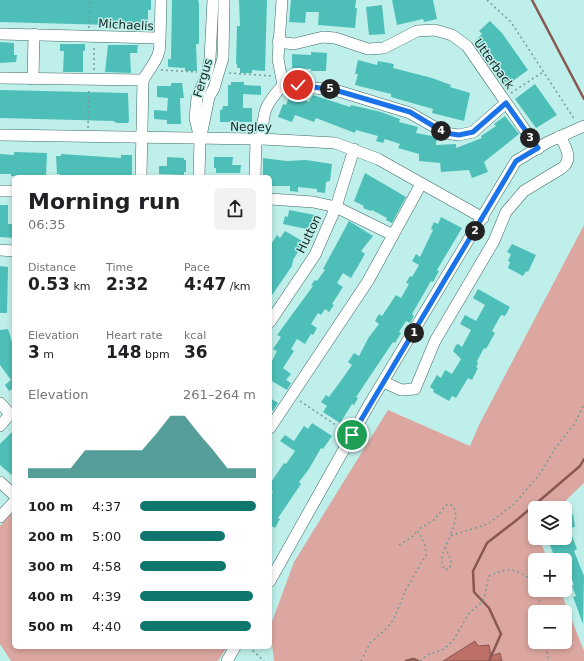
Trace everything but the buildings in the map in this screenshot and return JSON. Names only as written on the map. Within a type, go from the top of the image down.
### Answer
[{"type":"street","points":[[160,40],[161,0]]},
{"type":"street","name":"Fergus","points":[[200,139],[195,118],[195,111],[197,98],[207,74],[210,59],[213,0]]},
{"type":"street","name":"Fergus","points":[[199,175],[200,139],[209,97],[214,88],[223,58],[224,0]]},
{"type":"street","points":[[255,175],[259,139],[266,106],[283,85],[278,59],[282,0]]},
{"type":"street","name":"Utterback","points":[[278,42],[294,44],[329,37],[368,49],[384,48],[417,31],[435,30],[452,35],[467,46],[538,148]]},
{"type":"street","name":"Michaelis","points":[[0,34],[158,38],[160,40],[158,56],[143,80]]},
{"type":"street","points":[[33,79],[34,34]]},
{"type":"street","points":[[0,78],[143,80],[141,138],[142,175]]},
{"type":"street","name":"Utterback","points":[[283,85],[335,90],[410,112],[445,133],[459,135],[473,132],[505,101]]},
{"type":"street","points":[[272,577],[352,435],[516,161],[560,136],[581,128]]},
{"type":"street","name":"Negley","points":[[0,135],[259,139],[335,143],[378,159],[483,218]]},
{"type":"street","points":[[384,382],[401,390],[415,389],[435,341],[494,241],[506,212],[524,191],[562,168],[567,163],[568,155],[560,136]]},
{"type":"street","name":"Hutton","points":[[272,319],[315,255],[336,207],[354,149]]},
{"type":"street","points":[[272,425],[368,281],[422,184]]},
{"type":"street","points":[[0,190],[12,191]]},
{"type":"street","points":[[272,199],[313,202],[336,207],[393,235]]},
{"type":"street","points":[[0,250],[12,251]]},
{"type":"street","points":[[0,403],[10,414],[0,426]]},
{"type":"street","points":[[0,482],[12,493]]},
{"type":"street","points":[[0,517],[12,504]]},
{"type":"street","points":[[226,661],[235,649]]},
{"type":"path","points":[[88,137],[91,80],[90,0]]},
{"type":"path","points":[[487,0],[511,22],[576,118],[581,128]]},
{"type":"path","points":[[505,101],[544,72]]},
{"type":"path","points":[[292,395],[352,435]]},
{"type":"path","points":[[450,536],[488,524],[514,504],[540,474],[554,450],[575,423],[584,404]]},
{"type":"path","points":[[399,545],[412,537],[425,524],[434,520],[443,506],[452,505],[456,511],[456,516],[445,547],[442,560],[444,570],[450,568],[451,560],[445,547]]},
{"type":"path","points":[[361,661],[370,643],[387,628],[394,619],[405,590],[426,555],[425,545],[418,530]]},
{"type":"path","points":[[420,661],[427,655],[444,649],[454,641],[469,613],[480,604],[484,598],[489,576],[504,569],[516,571],[528,578]]},
{"type":"path","points":[[251,649],[264,661]]},
{"type":"path","points":[[546,649],[550,661]]},
{"type":"shaded area","points":[[584,225],[584,483],[565,501],[528,501],[528,545],[542,545],[545,553],[528,553],[528,597],[563,597],[566,605],[528,605],[528,649],[572,649],[572,620],[584,651],[584,661],[274,661],[272,622],[294,562],[388,410],[470,446],[479,425]]},
{"type":"shaded area","points":[[12,512],[12,649],[226,649],[218,661],[11,661],[0,644],[0,526]]},
{"type":"shaded area","points":[[475,641],[478,646],[489,645],[491,656],[500,653],[502,661],[443,661]]},
{"type":"waterway","points":[[532,0],[584,99]]},
{"type":"waterway","points":[[489,661],[501,634],[489,608],[474,592],[473,571],[487,543],[518,519],[580,466],[584,459]]},
{"type":"waterway","points":[[406,661],[413,659],[418,661]]},
{"type":"route","points":[[298,85],[335,90],[410,112],[445,133],[459,135],[473,132],[506,103],[538,148],[516,161],[352,435]]}]
